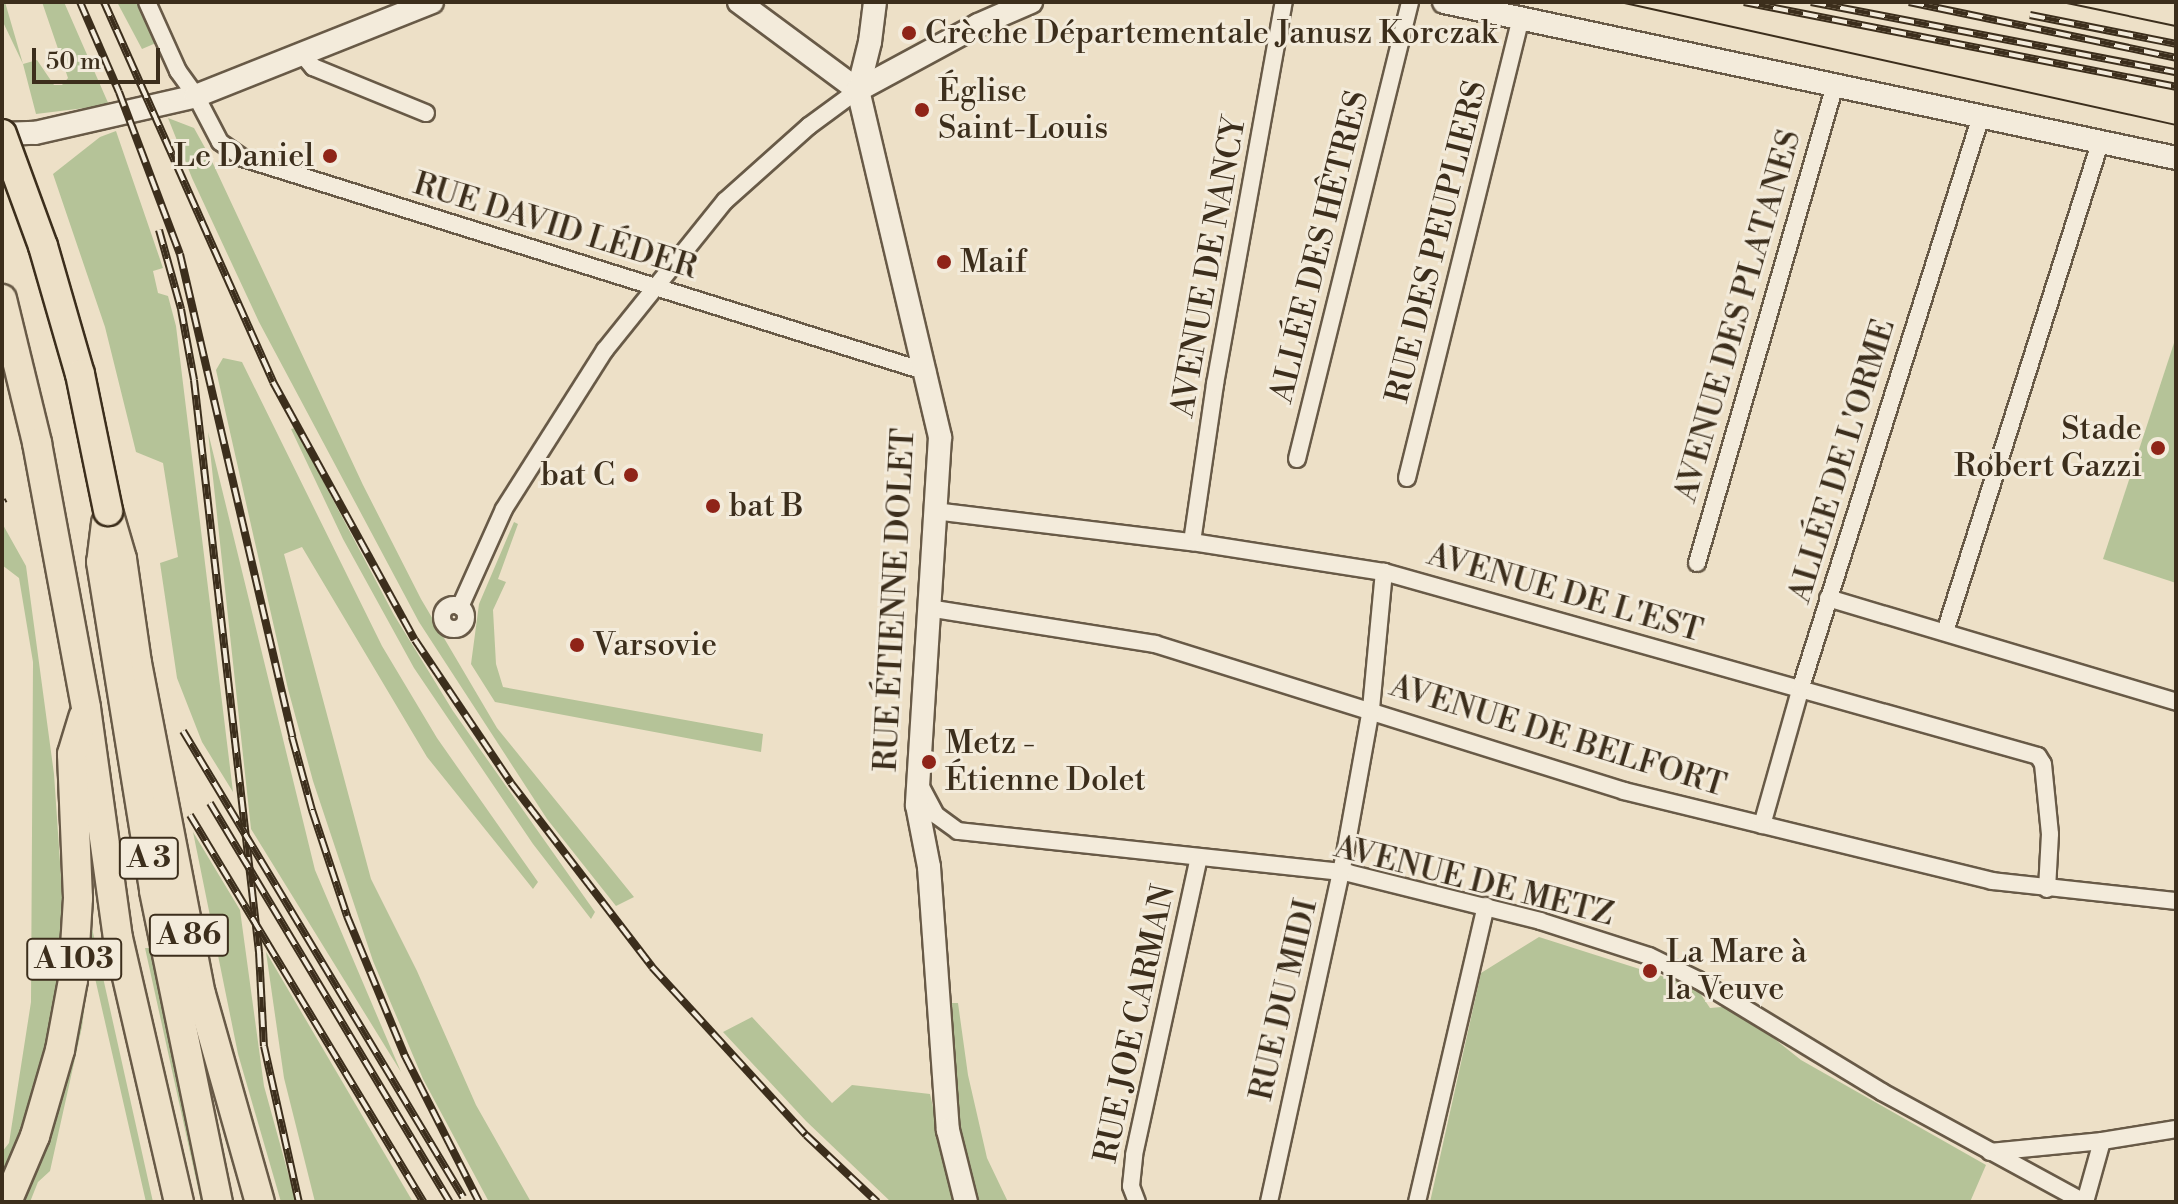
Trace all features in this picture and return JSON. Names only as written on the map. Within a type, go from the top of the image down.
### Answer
[{"type":"highway","name":"A 3","points":[[2,134],[43,246],[76,360],[108,511],[101,562],[172,992],[218,1202]]},
{"type":"highway","name":"A 3","points":[[2,299],[37,443],[86,708],[118,938],[179,1202]]},
{"type":"highway","name":"A 86","points":[[108,511],[122,559],[137,663],[201,994],[260,1202]]},
{"type":"highway","name":"A 103","points":[[7,1202],[35,1136],[60,1050],[73,980],[78,898],[72,754],[86,708]]},
{"type":"street","name":"RUE DAVID LÉDER","points":[[147,2],[178,71],[196,96],[220,142],[243,158],[927,372]]},
{"type":"street","points":[[2,134],[35,133],[196,96],[432,2]]},
{"type":"street","points":[[739,2],[858,90]]},
{"type":"street","name":"RUE ÉTIENNE DOLET","points":[[875,2],[870,42],[858,90],[940,437],[917,805],[929,867],[948,1130],[966,1202]]},
{"type":"street","points":[[460,607],[504,509],[592,368],[694,236],[744,183],[809,126],[858,90],[978,25],[1031,2]]},
{"type":"street","name":"AVENUE DE NANCY","points":[[1192,542],[1215,384],[1284,2]]},
{"type":"street","name":"ALLÉE DES HÊTRES","points":[[1297,459],[1410,2]]},
{"type":"street","points":[[1444,2],[2176,158]]},
{"type":"street","name":"RUE DES PEUPLIERS","points":[[1407,478],[1521,19]]},
{"type":"street","points":[[303,55],[313,67],[426,113]]},
{"type":"street","name":"AVENUE DES PLATANES","points":[[1697,563],[1835,85]]},
{"type":"street","name":"ALLÉE DE L'ORME","points":[[1762,825],[1828,598],[1981,116]]},
{"type":"street","points":[[1945,632],[2101,140]]},
{"type":"street","name":"AVENUE DE L'EST","points":[[934,511],[1192,542],[1384,572],[2038,756],[2043,764],[2050,834],[2047,889]]},
{"type":"street","name":"RUE DU MIDI","points":[[1269,1202],[1341,872],[1371,709],[1384,572]]},
{"type":"street","points":[[1828,598],[2176,702]]},
{"type":"street","name":"AVENUE DE BELFORT","points":[[928,608],[1155,644],[1371,709],[1624,791],[1992,881],[2176,901]]},
{"type":"street","name":"AVENUE DE METZ","points":[[918,781],[928,804],[947,825],[958,831],[1341,872],[1486,906],[1649,956],[1698,980],[1882,1092],[2085,1202]]},
{"type":"street","name":"RUE JOE CARMAN","points":[[1137,1202],[1131,1186],[1134,1155],[1199,857]]},
{"type":"street","points":[[1417,1202],[1486,906]]},
{"type":"street","points":[[1990,1152],[2102,1141],[2176,1129]]},
{"type":"street","points":[[2085,1202],[2102,1141]]},
{"type":"green space","points":[[2,2],[5,2],[23,64],[2,20]]},
{"type":"green space","points":[[42,2],[64,2],[109,105],[36,114],[23,64],[37,60],[54,85],[62,85],[68,78]]},
{"type":"green space","points":[[117,2],[137,2],[156,43],[142,49]]},
{"type":"green space","points":[[168,118],[194,128],[209,155],[363,485],[421,599],[497,728],[634,897],[616,906],[547,819],[419,622],[259,322],[192,178]]},
{"type":"green space","points":[[116,131],[163,268],[153,271],[158,293],[168,296],[176,326],[233,792],[202,742],[177,678],[160,563],[178,557],[163,463],[136,452],[105,327],[53,174],[100,137]]},
{"type":"green space","name":"Stade Robert Gazzi","points":[[2176,337],[2176,583],[2103,559]]},
{"type":"green space","points":[[223,358],[242,362],[382,646],[437,738],[538,882],[533,889],[427,757],[302,547],[284,554],[371,879],[417,971],[476,1105],[531,1202],[489,1202],[423,1079],[373,961],[313,781],[288,689],[216,370]]},
{"type":"green space","points":[[295,428],[394,615],[453,711],[595,912],[591,919],[533,844],[414,668],[343,539],[291,429]]},
{"type":"green space","points":[[208,432],[315,870],[401,1072],[251,829]]},
{"type":"green space","points":[[514,522],[518,524],[498,579],[506,582],[493,610],[496,664],[503,687],[763,734],[761,752],[495,702],[471,664],[479,604]]},
{"type":"green space","points":[[2,523],[26,566],[54,774],[66,950],[49,1053],[2,1192],[2,1152],[9,1143],[31,1002],[33,662],[19,578],[2,565]]},
{"type":"green space","points":[[193,832],[240,910],[264,1086],[296,1202],[281,1202],[238,1054]]},
{"type":"green space","points":[[88,910],[153,1202],[146,1202],[95,978],[88,979],[82,1027],[50,1171],[38,1182],[30,1202],[21,1202]]},
{"type":"green space","points":[[1539,937],[1696,987],[1710,1008],[1733,1006],[1801,1060],[1986,1165],[1970,1202],[1430,1202],[1481,973]]},
{"type":"green space","points":[[145,948],[152,948],[176,1073],[208,1202],[201,1202]]},
{"type":"green space","points":[[266,952],[413,1202],[315,1202],[284,1078]]},
{"type":"green space","points":[[952,1003],[958,1003],[968,1075],[987,1158],[1008,1202],[978,1202],[957,1134]]},
{"type":"green space","points":[[752,1017],[832,1103],[852,1085],[930,1094],[955,1202],[891,1202],[806,1121],[723,1032]]},
{"type":"tram line","points":[[1620,2],[2176,125]]},
{"type":"tram line","points":[[2062,2],[2176,26]]},
{"type":"railway","points":[[80,2],[119,92],[180,254],[292,737],[347,916],[405,1056],[479,1202]]},
{"type":"railway","points":[[104,2],[273,382],[415,640],[511,783],[652,967],[806,1135],[877,1202]]},
{"type":"railway","points":[[1744,2],[2176,87]]},
{"type":"railway","points":[[1811,2],[2176,72]]},
{"type":"railway","points":[[1909,2],[2176,58]]},
{"type":"railway","points":[[2030,15],[2176,44]]},
{"type":"railway","points":[[159,230],[181,309],[194,380],[259,952],[264,1046],[299,1202]]},
{"type":"railway","points":[[2,500],[4,504]]},
{"type":"railway","points":[[183,731],[463,1197]]},
{"type":"railway","points":[[210,803],[450,1202]]},
{"type":"railway","points":[[190,815],[423,1202]]},
{"type":"place","name":"Crèche Départementale Janusz Korczak","points":[[909,33]]},
{"type":"place","name":"Église Saint-Louis","points":[[922,110]]},
{"type":"place","name":"Le Daniel","points":[[330,156]]},
{"type":"place","name":"Maif","points":[[944,262]]},
{"type":"place","name":"Stade Robert Gazzi","points":[[2158,448]]},
{"type":"place","name":"bat C","points":[[631,475]]},
{"type":"place","name":"bat B","points":[[713,506]]},
{"type":"place","name":"Varsovie","points":[[577,645]]},
{"type":"place","name":"Metz - Étienne Dolet","points":[[929,762]]},
{"type":"place","name":"La Mare à la Veuve","points":[[1650,971]]}]
